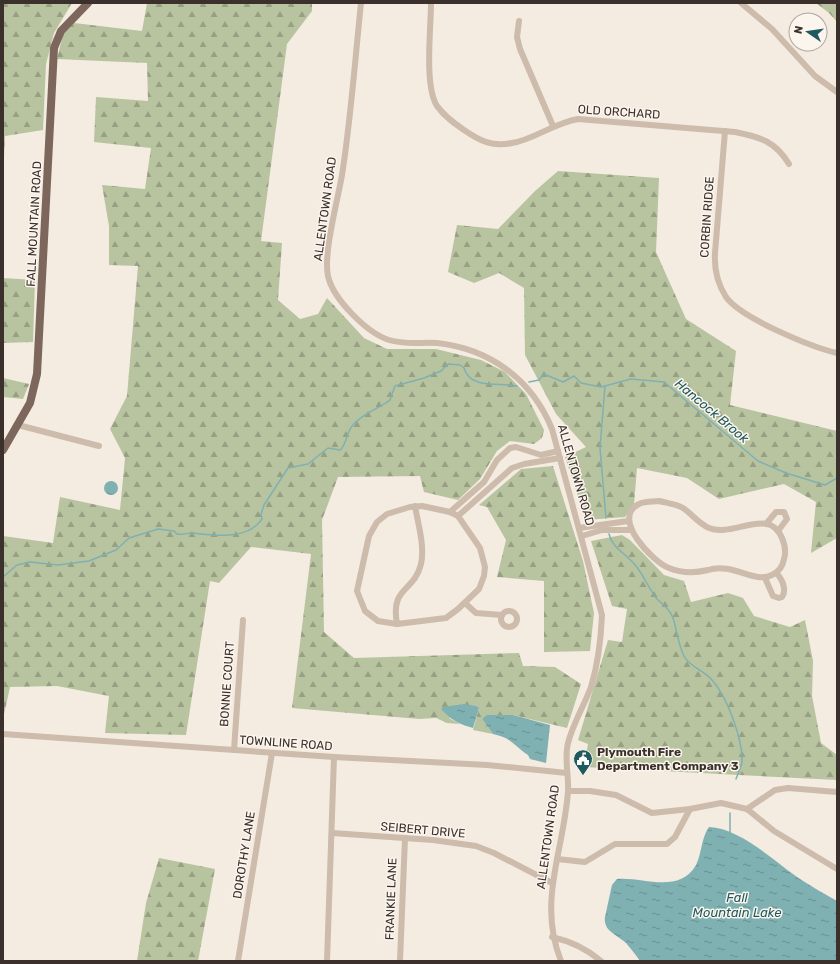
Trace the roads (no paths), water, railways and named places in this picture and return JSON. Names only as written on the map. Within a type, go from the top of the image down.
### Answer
[{"type":"main road","name":"FALL MOUNTAIN ROAD","points":[[3,450],[30,403],[35,388],[40,355],[54,48],[61,31],[88,3]]},
{"type":"street","name":"ALLENTOWN ROAD","points":[[361,3],[342,174],[328,259],[328,276],[333,290],[348,310],[368,329],[381,337],[398,342],[438,343],[486,357],[507,368],[525,386],[541,408],[552,429],[602,615],[601,637],[591,685],[567,745],[568,791],[552,882],[550,913],[552,937],[561,961]]},
{"type":"street","name":"OLD ORCHARD","points":[[432,3],[431,86],[433,97],[447,118],[477,139],[488,144],[500,145],[515,143],[554,126],[578,119],[725,131],[755,136],[768,141],[782,152],[789,164]]},
{"type":"street","points":[[741,3],[772,29],[815,76],[837,92]]},
{"type":"street","points":[[519,21],[517,37],[520,49],[554,126]]},
{"type":"street","name":"CORBIN RIDGE","points":[[725,131],[714,265],[718,281],[726,297],[735,306],[804,342],[822,350],[837,353]]},
{"type":"street","points":[[18,425],[99,446]]},
{"type":"street","points":[[450,512],[480,486],[490,474],[497,460],[510,448],[516,447],[540,455],[558,451]]},
{"type":"street","points":[[458,516],[512,468],[524,464],[560,458]]},
{"type":"street","points":[[659,502],[683,508],[699,522],[717,530],[732,530],[756,523],[766,524],[778,531],[785,548],[785,559],[781,568],[776,573],[765,578],[726,568],[696,572],[670,568],[650,554],[631,530],[628,521],[631,512],[638,504],[659,502]]},
{"type":"street","points":[[396,624],[396,602],[413,579],[421,564],[422,551],[415,506]]},
{"type":"street","points":[[415,506],[450,512],[458,516],[480,548],[485,567],[484,576],[479,589],[465,603],[446,618],[396,624],[378,621],[364,611],[357,591],[359,572],[369,536],[377,522],[386,514],[415,506]]},
{"type":"street","points":[[766,524],[776,512],[784,512],[787,519],[778,531]]},
{"type":"street","points":[[579,528],[628,521]]},
{"type":"street","points":[[582,536],[602,530],[631,530]]},
{"type":"street","points":[[765,578],[773,596],[779,598],[782,597],[784,591],[783,584],[776,573]]},
{"type":"street","points":[[465,603],[476,613],[502,615]]},
{"type":"street","name":"BONNIE COURT","points":[[234,750],[243,620]]},
{"type":"street","name":"TOWNLINE ROAD","points":[[3,734],[334,758],[487,765],[567,773]]},
{"type":"street","name":"DOROTHY LANE","points":[[238,961],[272,753]]},
{"type":"street","points":[[327,961],[334,758]]},
{"type":"street","points":[[747,809],[775,790],[788,788],[837,792]]},
{"type":"street","points":[[568,791],[595,792],[616,795],[652,813],[721,804],[747,809],[774,831],[837,869]]},
{"type":"street","points":[[557,859],[585,862],[615,844],[667,844],[675,837],[690,809]]},
{"type":"street","name":"SEIBERT DRIVE","points":[[332,833],[433,840],[476,846],[494,853],[552,882]]},
{"type":"street","name":"FRANKIE LANE","points":[[400,961],[405,838]]},
{"type":"street","points":[[552,937],[567,941],[592,954],[601,961]]},
{"type":"water","points":[[111,481],[116,483],[118,488],[116,493],[111,495],[106,493],[104,488],[106,483]]},
{"type":"water","points":[[464,704],[479,708],[473,728],[456,721],[441,709],[443,707]]},
{"type":"water","points":[[487,715],[513,715],[550,725],[546,763],[530,759],[528,755],[508,740],[493,734],[482,719]]},
{"type":"water","name":"Fall Mountain Lake","points":[[709,827],[733,833],[745,839],[800,879],[837,901],[837,961],[640,961],[626,943],[608,929],[605,922],[605,917],[612,885],[617,879],[670,882],[689,874],[696,865],[704,836]]},
{"type":"waterway","name":"Hancock Brook","points":[[3,577],[17,565],[30,562],[58,565],[89,561],[116,550],[129,538],[158,529],[174,531],[177,534],[192,533],[220,535],[239,534],[248,531],[256,526],[262,519],[261,514],[264,505],[288,468],[308,464],[328,448],[340,450],[344,445],[353,425],[365,415],[390,400],[395,386],[424,378],[441,371],[448,364],[460,365],[464,368],[467,375],[472,380],[486,384],[517,386]]},
{"type":"waterway","name":"Hancock Brook","points":[[529,382],[539,380],[544,374],[563,382],[574,376],[581,383],[601,387],[631,379],[664,382],[758,461],[786,473],[825,485],[837,478]]},
{"type":"waterway","points":[[605,386],[600,448],[606,518]]},
{"type":"waterway","points":[[609,534],[616,547],[636,566],[654,595],[670,612],[684,656],[693,666],[712,680],[723,696],[733,719],[742,753],[742,762],[736,779]]},
{"type":"waterway","points":[[730,813],[730,833]]},
{"type":"place","name":"Plymouth Fire Department Company 3","points":[[583,776]]}]
